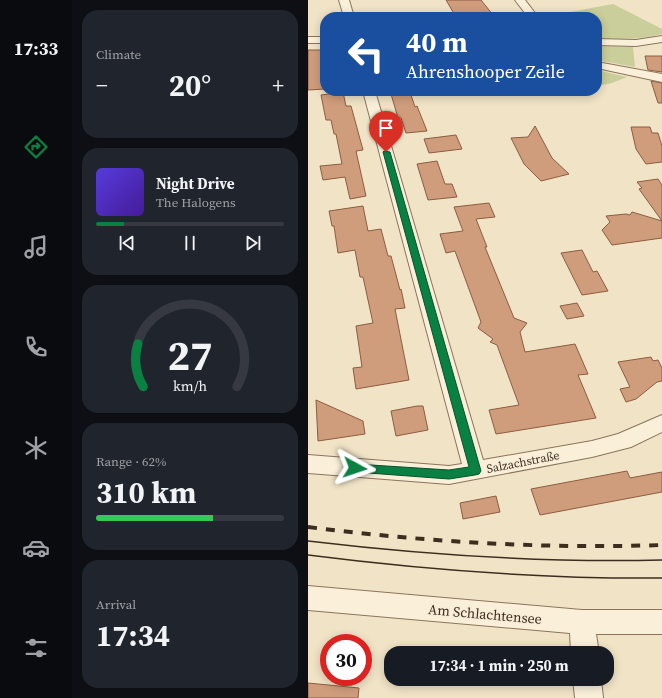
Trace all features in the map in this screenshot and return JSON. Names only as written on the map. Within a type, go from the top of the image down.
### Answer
[{"type":"street","points":[[344,0],[348,12]]},
{"type":"street","points":[[520,0],[529,12]]},
{"type":"street","points":[[602,42],[636,43],[662,39]]},
{"type":"street","points":[[308,40],[320,40]]},
{"type":"street","points":[[602,66],[662,78]]},
{"type":"street","points":[[370,96],[475,471]]},
{"type":"street","name":"Salzachstraße","points":[[308,464],[402,472],[449,474],[475,471],[592,449],[623,441],[662,423]]},
{"type":"street","name":"Am Schlachtensee","points":[[308,598],[582,622],[662,622]]},
{"type":"street","points":[[582,622],[584,646]]},
{"type":"street","points":[[588,686],[589,698]]},
{"type":"green space","points":[[613,4],[662,29],[662,34],[638,38],[602,38],[602,12],[570,12]]},
{"type":"green space","points":[[602,46],[633,47],[635,67],[602,61]]},
{"type":"green space","points":[[602,71],[627,77],[602,85]]},
{"type":"building","points":[[446,0],[481,0],[491,12],[453,12]]},
{"type":"building","points":[[308,50],[320,50],[320,89],[308,90]]},
{"type":"building","points":[[645,56],[662,56],[662,72],[648,70]]},
{"type":"building","points":[[651,81],[662,83],[662,103],[658,103]]},
{"type":"building","points":[[321,96],[344,96],[346,106],[351,106],[363,150],[356,151],[366,196],[350,199],[345,177],[323,180],[320,166],[342,164],[336,134],[334,134],[331,120],[326,120]]},
{"type":"building","points":[[392,96],[411,96],[427,131],[406,133],[401,118],[398,118]]},
{"type":"building","points":[[535,126],[552,158],[569,174],[541,181],[524,164],[511,138],[528,137]]},
{"type":"building","points":[[631,127],[650,127],[652,133],[658,133],[662,146],[662,162],[646,164],[636,149]]},
{"type":"building","points":[[456,135],[462,149],[429,153],[424,139]]},
{"type":"building","points":[[437,161],[445,184],[452,184],[457,197],[428,200],[417,164]]},
{"type":"building","points":[[658,179],[662,185],[662,221],[639,189],[642,188],[637,182]]},
{"type":"building","points":[[489,203],[495,217],[476,219],[487,247],[485,247],[514,318],[527,323],[520,332],[525,352],[575,344],[588,374],[578,375],[596,418],[496,434],[489,410],[519,405],[497,345],[490,342],[493,339],[478,328],[481,322],[455,251],[446,253],[440,234],[463,231],[454,207]]},
{"type":"building","points":[[363,206],[368,231],[381,229],[388,256],[391,256],[400,290],[401,289],[405,308],[395,309],[409,380],[356,389],[353,368],[362,367],[356,326],[373,323],[363,277],[360,277],[355,250],[338,253],[334,226],[332,226],[329,211]]},
{"type":"building","points":[[632,212],[662,221],[662,238],[612,245],[602,230],[610,222],[606,216],[630,215]]},
{"type":"building","points":[[582,250],[593,272],[597,271],[608,291],[582,295],[561,253]]},
{"type":"building","points":[[577,303],[584,316],[567,319],[560,306]]},
{"type":"building","points":[[651,357],[653,361],[658,360],[662,368],[662,381],[657,382],[636,399],[626,402],[620,389],[630,387],[618,362]]},
{"type":"building","points":[[316,400],[363,421],[365,434],[318,441]]},
{"type":"building","points":[[423,406],[428,430],[396,436],[391,411]]},
{"type":"building","points":[[627,471],[630,478],[662,472],[662,492],[540,515],[531,489]]},
{"type":"building","points":[[496,496],[500,512],[463,519],[460,503]]},
{"type":"building","points":[[308,683],[320,684],[320,686],[359,688],[358,698],[308,698]]},
{"type":"tram line","points":[[308,541],[485,557],[617,561],[662,560]]},
{"type":"tram line","points":[[308,555],[440,569],[529,575],[662,578]]},
{"type":"railway","points":[[308,527],[396,537],[485,543],[573,546],[662,545]]},
{"type":"route","points":[[355,468],[449,474],[475,471],[386,152]]}]
